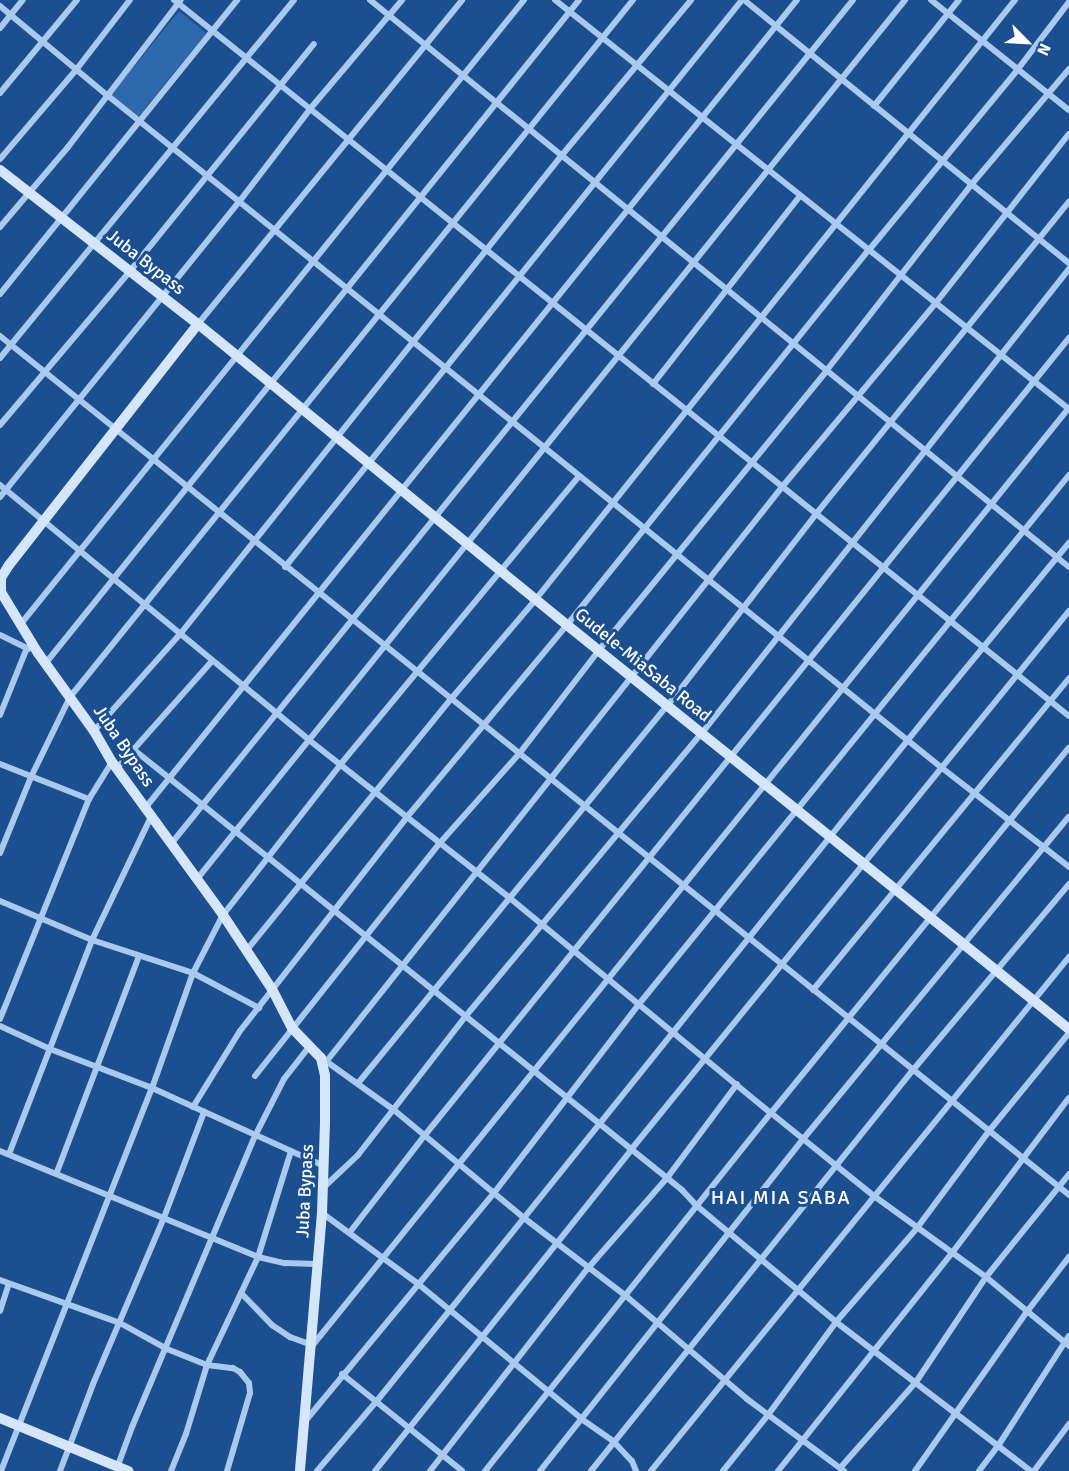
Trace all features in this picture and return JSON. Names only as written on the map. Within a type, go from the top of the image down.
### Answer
[{"type":"main road","name":"Juba Bypass","points":[[0,170],[198,324],[0,578],[1,593],[45,664],[223,915],[272,989],[292,1028],[323,1060],[325,1075],[322,1213],[308,1347],[300,1471]]},
{"type":"main road","name":"Gudele-MiaSaba Road","points":[[198,324],[567,626],[1069,1029]]},
{"type":"main road","points":[[0,1418],[19,1424],[121,1470]]},
{"type":"street","points":[[0,28],[23,0]]},
{"type":"street","points":[[0,93],[77,0]]},
{"type":"street","points":[[0,159],[76,70],[130,0]]},
{"type":"street","points":[[0,294],[237,0]]},
{"type":"street","points":[[0,358],[294,0]]},
{"type":"street","points":[[370,0],[1069,567]]},
{"type":"street","points":[[0,497],[3,488],[80,398],[310,109],[402,0]]},
{"type":"street","points":[[198,324],[347,139],[427,46],[462,0]]},
{"type":"street","points":[[20,625],[525,0]]},
{"type":"street","points":[[241,1293],[272,1325],[308,1347],[1069,409],[799,197],[737,143],[555,0]]},
{"type":"street","points":[[45,664],[579,0]]},
{"type":"street","points":[[0,854],[31,777],[70,697],[633,0]]},
{"type":"street","points":[[94,731],[181,633],[562,155],[691,0]]},
{"type":"street","points":[[285,567],[743,0],[1069,263]]},
{"type":"street","points":[[9,1154],[92,940],[149,811],[169,778],[246,686],[319,592],[797,0]]},
{"type":"street","points":[[171,844],[853,0]]},
{"type":"street","points":[[196,879],[770,171],[840,77],[905,0]]},
{"type":"street","points":[[931,0],[1069,110]]},
{"type":"street","points":[[874,106],[959,0]]},
{"type":"street","points":[[246,951],[303,885],[375,792],[536,599],[834,223],[1015,0]]},
{"type":"street","points":[[0,227],[27,191],[68,147],[178,1],[419,198],[1069,716]]},
{"type":"street","points":[[193,1107],[240,1031],[407,817],[482,724],[567,626],[718,436],[1018,69],[1069,2]]},
{"type":"street","points":[[0,6],[76,70],[873,713],[974,793],[1010,818],[1069,867]]},
{"type":"street","points":[[0,425],[130,271],[314,44]]},
{"type":"street","points":[[255,1076],[439,844],[519,754],[599,650],[827,370],[971,185],[1069,69]]},
{"type":"street","points":[[1069,134],[1006,211],[935,304],[782,487],[551,780],[323,1060],[358,1082],[394,1110],[524,1218],[626,1296],[726,1382],[843,1469],[916,1383],[986,1277],[1069,1174]]},
{"type":"street","points":[[653,384],[799,197]]},
{"type":"street","points":[[358,1082],[432,990],[511,899],[668,705],[816,514],[1069,202]]},
{"type":"street","points":[[322,1190],[358,1155],[465,1017],[702,733],[777,635],[1069,269]]},
{"type":"street","points":[[0,336],[154,458],[186,488],[319,592],[1069,1196]]},
{"type":"street","points":[[350,1232],[425,1135],[810,662],[1069,338]]},
{"type":"street","points":[[304,1422],[494,1193],[639,1004],[873,713],[1069,475]]},
{"type":"street","points":[[1,1471],[152,1088],[193,973],[223,915],[340,765],[579,476]]},
{"type":"street","points":[[3,488],[309,740],[511,899],[874,1196],[986,1277],[1067,1344]]},
{"type":"street","points":[[317,1471],[376,1402],[748,938],[1069,543]]},
{"type":"street","points":[[375,1471],[705,1058],[1069,611]]},
{"type":"street","points":[[0,635],[38,653]]},
{"type":"street","points":[[0,715],[27,648]]},
{"type":"street","points":[[0,1019],[89,799],[115,764],[133,749],[212,661]]},
{"type":"street","points":[[813,990],[1069,678]]},
{"type":"street","points":[[485,1471],[771,1113],[1069,748]]},
{"type":"street","points":[[133,749],[667,1179],[836,1322],[1032,1471],[1069,1424]]},
{"type":"street","points":[[0,765],[89,799]]},
{"type":"street","points":[[540,1471],[583,1420],[804,1138],[1069,817]]},
{"type":"street","points":[[591,1471],[689,1352],[913,1070],[998,972],[1069,884]]},
{"type":"street","points":[[0,901],[92,940],[193,973],[259,1008]]},
{"type":"street","points":[[57,1172],[139,956]]},
{"type":"street","points":[[654,1470],[797,1290],[1069,957]]},
{"type":"street","points":[[0,1026],[50,1049],[152,1088],[324,1166]]},
{"type":"street","points":[[723,1471],[768,1415],[836,1322],[917,1227],[989,1131],[1069,1033]]},
{"type":"street","points":[[121,1470],[132,1427],[167,1349],[255,1136],[284,1079],[309,1047]]},
{"type":"street","points":[[430,1471],[589,1267],[667,1179],[737,1084]]},
{"type":"street","points":[[778,1471],[952,1252],[1069,1098]]},
{"type":"street","points":[[60,1471],[163,1221],[204,1112]]},
{"type":"street","points":[[0,1151],[57,1172],[163,1221],[258,1257],[285,1263],[316,1264]]},
{"type":"street","points":[[171,1471],[186,1434],[207,1365],[258,1257],[291,1152]]},
{"type":"street","points":[[322,1213],[417,1283],[583,1420],[614,1442],[632,1461],[636,1471]]},
{"type":"street","points":[[915,1471],[1026,1312],[1069,1257]]},
{"type":"street","points":[[0,1280],[120,1323],[167,1349],[207,1365],[233,1368],[240,1372],[250,1386],[246,1412],[227,1471]]},
{"type":"street","points":[[0,1311],[9,1284]]},
{"type":"street","points":[[979,1471],[1067,1344],[1069,1336]]},
{"type":"street","points":[[342,1374],[462,1471]]},
{"type":"shaded area","points":[[179,11],[206,33],[138,118],[110,96]]},
{"type":"district","name":"HAI MIA SABA","points":[[781,1197]]}]
